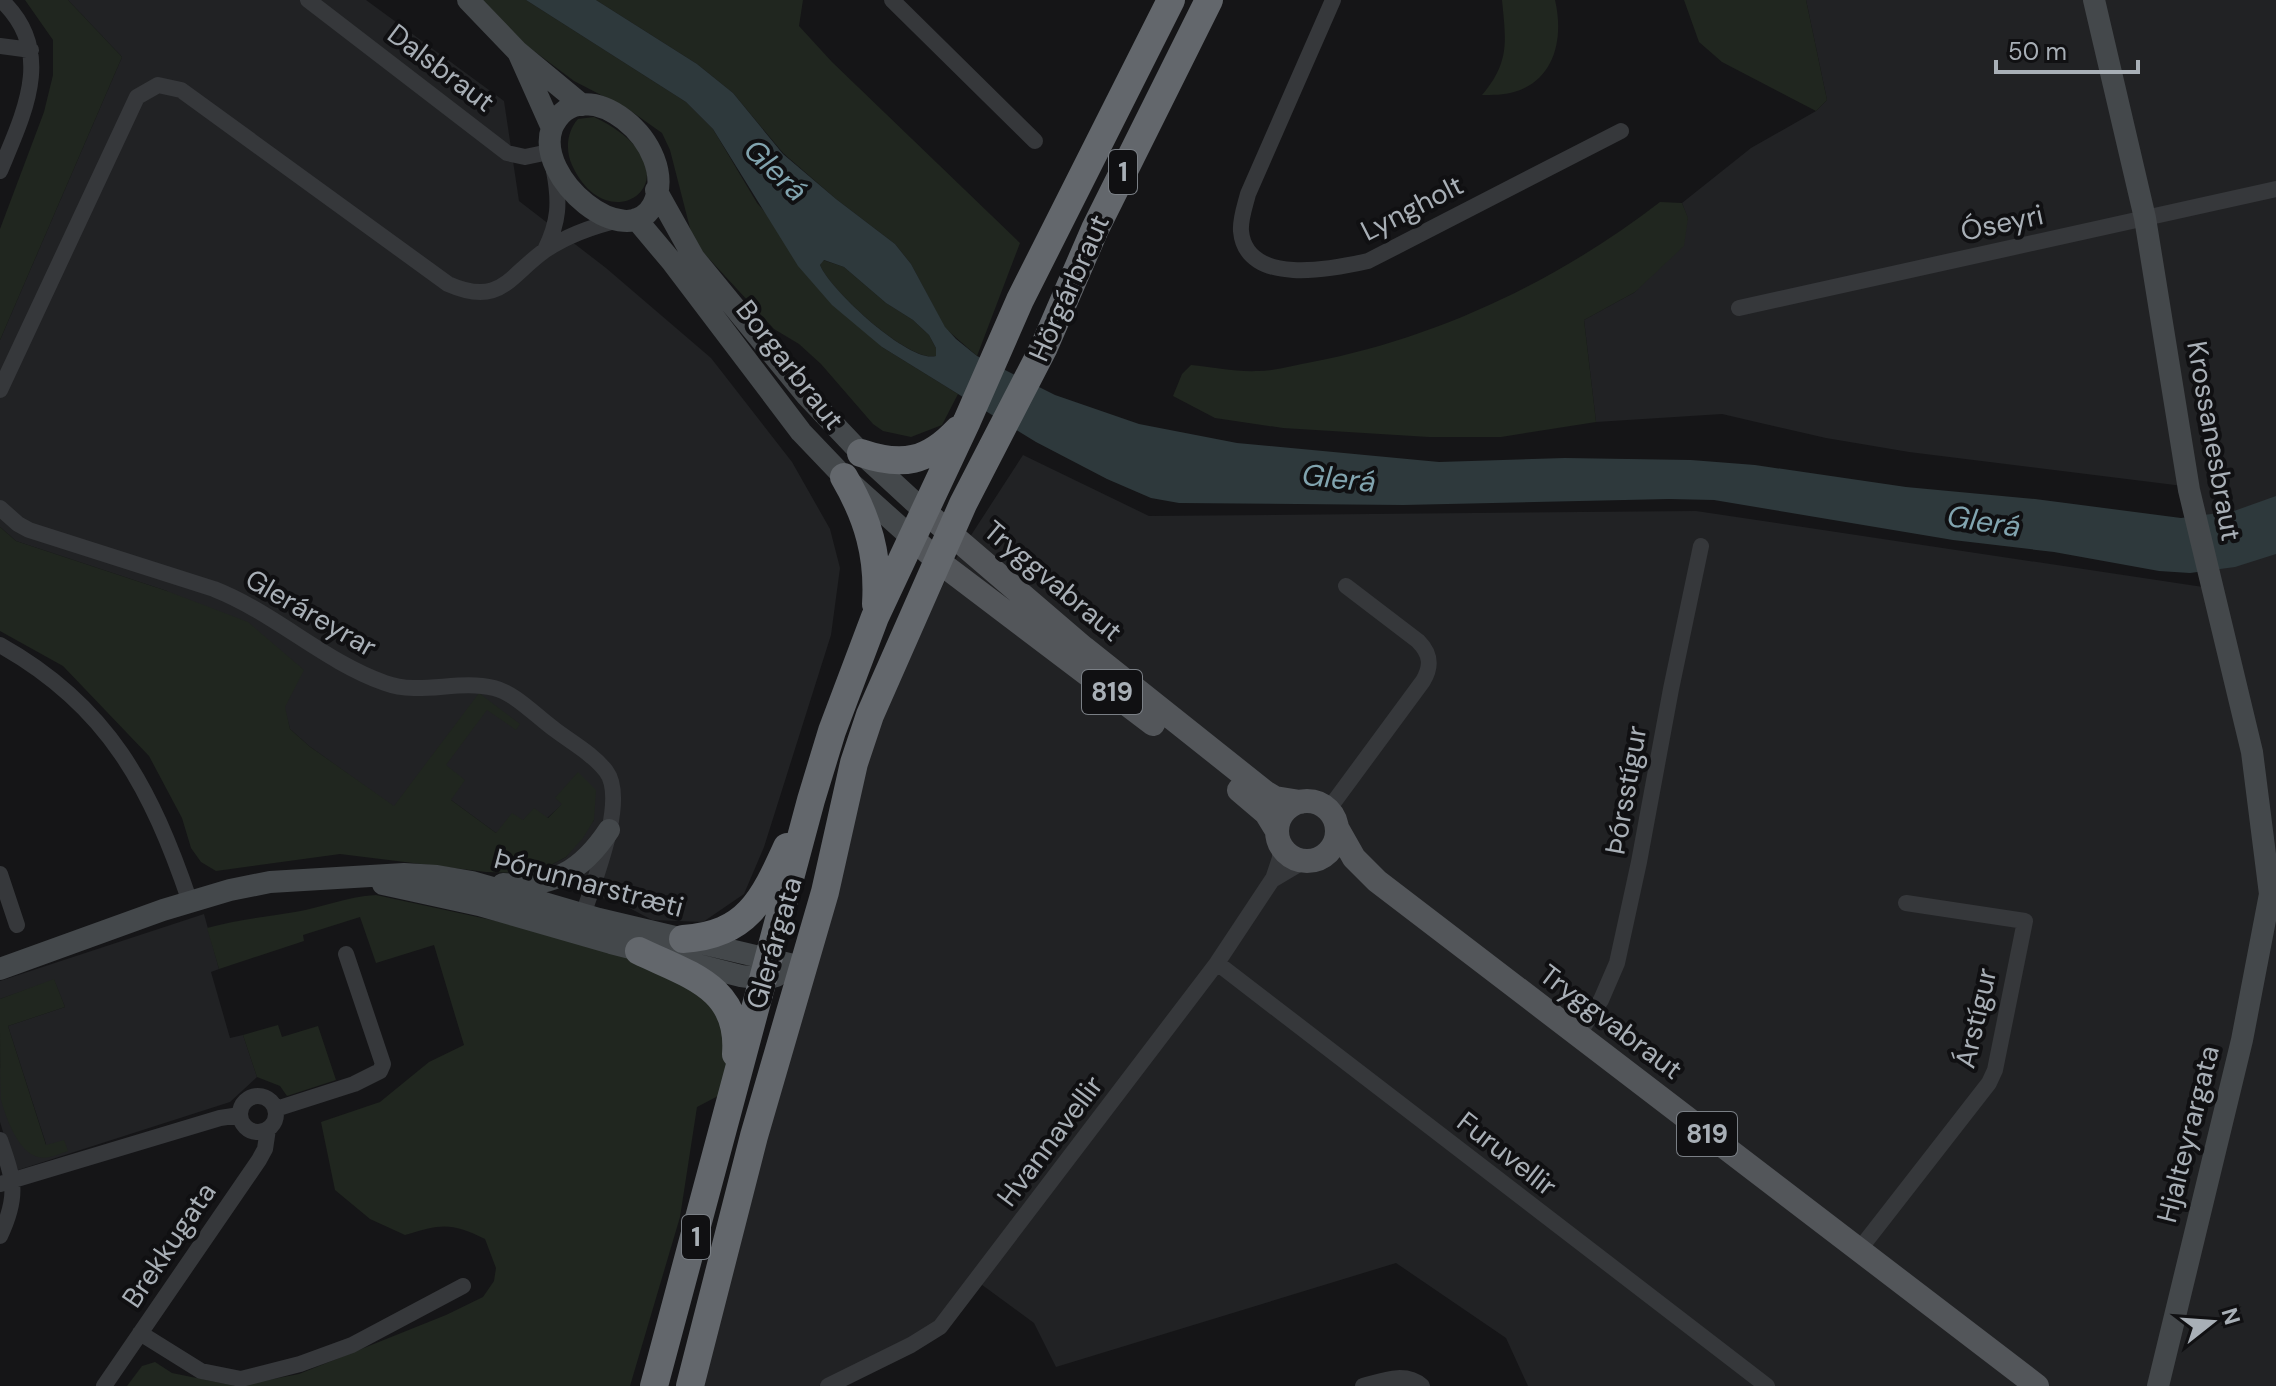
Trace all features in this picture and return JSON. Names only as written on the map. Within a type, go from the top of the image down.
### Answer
[{"type":"highway","name":"Hörgárbraut","points":[[924,511],[1020,300],[1171,0]]},
{"type":"highway","name":"Hörgárbraut","points":[[950,533],[1044,347],[1095,229],[1209,0]]},
{"type":"highway","points":[[861,453],[883,460],[912,459],[941,448],[967,421]]},
{"type":"highway","points":[[844,477],[857,499],[872,537],[876,561],[875,617]]},
{"type":"highway","name":"Glerárgata","points":[[690,1386],[754,1136],[788,964],[811,800],[832,731],[875,617],[924,511]]},
{"type":"highway","name":"Glerárgata","points":[[654,1386],[733,1086],[788,964],[825,892],[844,800],[866,727],[950,533]]},
{"type":"highway","points":[[683,939],[723,932],[751,912],[768,888],[811,800]]},
{"type":"highway","points":[[639,951],[704,983],[725,1002],[736,1027],[733,1086]]},
{"type":"main road","name":"Tryggvabraut","points":[[924,511],[1084,648],[1265,792],[1286,801],[1320,804],[1333,819],[1354,858],[1377,881],[2037,1386]]},
{"type":"main road","name":"Tryggvabraut","points":[[911,537],[938,561],[1257,804],[1266,813],[1290,856],[1347,867],[1377,881]]},
{"type":"main road","points":[[1278,838],[1283,813],[1300,802]]},
{"type":"main road","points":[[1311,860],[1332,847],[1333,819]]},
{"type":"street","points":[[0,171],[21,122],[32,82],[31,50],[26,32],[17,14],[1,0]]},
{"type":"street","name":"Dalsbraut","points":[[308,0],[507,153],[551,160]]},
{"type":"street","name":"Borgarbraut","points":[[468,0],[518,52],[582,105],[599,106],[615,112],[643,138],[654,155],[658,174],[656,190],[694,258],[807,396],[861,453],[924,511]]},
{"type":"street","points":[[892,0],[1035,141]]},
{"type":"street","name":"Lyngholt","points":[[1333,0],[1248,194],[1242,216],[1241,233],[1245,246],[1266,266],[1283,271],[1368,261],[1621,131]]},
{"type":"street","name":"Krossanesbraut","points":[[2094,0],[2145,218],[2189,490],[2252,752],[2273,894]]},
{"type":"street","points":[[0,46],[31,50]]},
{"type":"street","name":"Borgarbraut","points":[[518,52],[552,128]]},
{"type":"street","points":[[0,390],[137,97],[158,85],[181,90],[448,284],[461,290],[492,290],[509,283],[545,250],[583,231],[647,212],[653,204],[656,190]]},
{"type":"street","points":[[545,250],[553,234],[560,201],[548,138],[556,118],[582,105]]},
{"type":"street","name":"Borgarbraut","points":[[551,160],[581,201],[603,214],[628,219],[683,276],[801,432],[844,477],[911,537]]},
{"type":"street","name":"Óseyri","points":[[1739,308],[2276,189]]},
{"type":"street","name":"Gleráreyrar","points":[[0,508],[29,530],[244,601],[313,647],[387,684],[409,689],[479,686],[506,693],[596,761],[612,781],[614,795],[609,830],[580,924]]},
{"type":"street","name":"Þórsstígur","points":[[1578,1035],[1611,982],[1617,963],[1701,546]]},
{"type":"street","points":[[1333,819],[1423,681],[1430,659],[1418,641],[1346,586]]},
{"type":"street","points":[[0,645],[42,671],[65,690],[123,755],[154,806],[190,902]]},
{"type":"street","points":[[472,882],[519,885],[563,875],[587,860],[609,830]]},
{"type":"street","name":"Hvannavellir","points":[[828,1386],[911,1345],[940,1327],[1217,963],[1272,880],[1280,858],[1278,838]]},
{"type":"street","name":"Hvannavellir","points":[[1272,880],[1311,860]]},
{"type":"street","points":[[0,874],[17,925]]},
{"type":"street","name":"Þórunnarstræti","points":[[0,969],[190,902],[270,882],[404,874],[472,882],[580,924],[639,951],[741,976],[788,964]]},
{"type":"street","name":"Þórunnarstræti","points":[[358,878],[580,924],[683,939],[788,964]]},
{"type":"street","name":"Hjalteyrargata","points":[[2158,1386],[2242,1040],[2273,894]]},
{"type":"street","name":"Árstígur","points":[[1859,1250],[1989,1083],[1995,1070],[2025,921],[1906,903]]},
{"type":"street","points":[[276,1109],[354,1084],[380,1071],[383,1064],[346,954]]},
{"type":"street","name":"Furuvellir","points":[[1217,963],[1767,1386]]},
{"type":"street","points":[[254,1096],[270,1099],[276,1109],[276,1121],[263,1132],[250,1130],[240,1115],[242,1106],[254,1096]]},
{"type":"street","points":[[7,1182],[220,1118],[240,1115]]},
{"type":"street","name":"Brekkugata","points":[[104,1386],[259,1160],[265,1149],[268,1129]]},
{"type":"street","points":[[0,1140],[10,1214],[0,1236]]},
{"type":"street","points":[[140,1333],[201,1371],[241,1379],[300,1364],[352,1345],[463,1286]]},
{"type":"street","points":[[1363,1386],[1399,1377],[1418,1383]]},
{"type":"shaded area","points":[[25,0],[68,0],[122,57],[0,340],[0,229],[44,112],[53,75],[53,40]]},
{"type":"shaded area","points":[[68,0],[366,0],[504,101],[519,201],[606,268],[711,358],[792,462],[830,529],[840,568],[831,635],[764,847],[744,894],[703,922],[652,920],[622,904],[561,885],[547,867],[566,857],[594,820],[556,798],[563,804],[547,818],[523,820],[496,833],[451,800],[394,807],[290,729],[284,707],[167,591],[16,541],[0,527],[0,340],[122,57]]},
{"type":"shaded area","points":[[479,0],[526,0],[686,102],[713,129],[757,203],[882,347],[958,394],[942,425],[911,437],[883,431],[873,424],[821,364],[799,344],[774,329],[701,250],[691,232],[670,150],[662,133],[628,109],[574,81],[514,36]]},
{"type":"shaded area","points":[[596,0],[803,0],[799,26],[832,62],[1020,243],[977,356],[945,328],[911,264],[895,244],[783,153],[733,93],[697,64]]},
{"type":"shaded area","points":[[1502,0],[1555,0],[1557,43],[1547,68],[1528,86],[1510,93],[1482,95],[1502,61]]},
{"type":"shaded area","points":[[1684,0],[1806,0],[1827,100],[1816,111],[1722,62],[1699,42]]},
{"type":"shaded area","points":[[1806,0],[2276,0],[2276,1386],[1528,1386],[1506,1338],[1396,1263],[1056,1367],[1034,1323],[974,1279],[953,1307],[909,1342],[819,1386],[696,1386],[881,714],[955,560],[1023,455],[1149,516],[1696,511],[2203,587],[2183,486],[1909,452],[1826,438],[1722,414],[1596,422],[1584,320],[1635,292],[1688,219],[1682,203],[1751,148],[1816,111],[1827,100]]},
{"type":"shaded area","points":[[594,117],[627,138],[644,159],[647,178],[640,193],[625,201],[607,201],[588,189],[572,165],[568,153],[571,129],[578,119]]},
{"type":"shaded area","points":[[1660,202],[1682,203],[1688,218],[1684,246],[1635,292],[1584,320],[1596,422],[1501,437],[1429,437],[1283,428],[1215,418],[1173,396],[1182,374],[1191,365],[1241,371],[1278,369],[1359,351],[1451,321],[1539,281],[1581,257]]},
{"type":"shaded area","points":[[823,260],[844,267],[886,303],[913,320],[929,335],[937,356],[909,349],[872,323],[827,276],[820,265]]},
{"type":"shaded area","points":[[0,527],[16,541],[167,591],[248,622],[304,670],[285,707],[290,729],[394,806],[479,693],[520,724],[516,730],[487,710],[446,765],[465,780],[451,800],[496,833],[512,813],[523,820],[534,808],[548,818],[562,804],[555,798],[578,772],[596,790],[594,820],[566,857],[547,867],[523,873],[486,872],[340,854],[216,871],[201,862],[191,848],[182,818],[149,756],[63,666],[0,631]]},
{"type":"shaded area","points":[[376,895],[556,934],[673,973],[698,985],[732,1041],[720,1095],[697,1107],[680,1217],[630,1386],[237,1386],[299,1374],[446,1315],[483,1297],[494,1281],[496,1268],[485,1239],[446,1226],[405,1235],[370,1219],[335,1190],[321,1122],[380,1102],[429,1062],[464,1045],[434,945],[376,963],[360,917],[303,935],[304,941],[219,969],[207,928]]},
{"type":"shaded area","points":[[204,914],[219,969],[211,972],[230,1038],[243,1035],[257,1077],[230,1102],[15,1171],[0,1122],[0,1067],[44,1146],[46,1144],[8,1026],[65,1007],[54,980],[0,999],[0,981]]},
{"type":"shaded area","points":[[54,979],[65,1007],[8,1026],[46,1145],[64,1140],[68,1151],[42,1158],[31,1154],[19,1142],[1,1100],[0,999]]},
{"type":"shaded area","points":[[278,1025],[282,1037],[318,1026],[336,1080],[287,1096],[280,1086],[257,1077],[243,1035]]},
{"type":"shaded area","points":[[155,1362],[172,1373],[236,1386],[127,1386],[142,1366]]},
{"type":"water","name":"Glerá","points":[[526,0],[596,0],[697,64],[733,93],[783,154],[895,244],[911,264],[945,327],[956,339],[977,356],[1055,395],[1139,424],[1237,443],[1439,462],[1565,458],[1691,460],[1755,465],[1906,487],[2035,499],[2181,518],[2234,511],[2276,496],[2276,554],[2235,567],[2190,573],[2159,571],[1714,500],[1403,505],[1179,503],[1151,498],[1036,442],[882,347],[832,305],[798,266],[713,129],[686,102]],"holes":[[[824,260],[844,267],[929,335],[936,348],[936,356],[908,349],[872,323],[839,291],[820,265]]]}]
